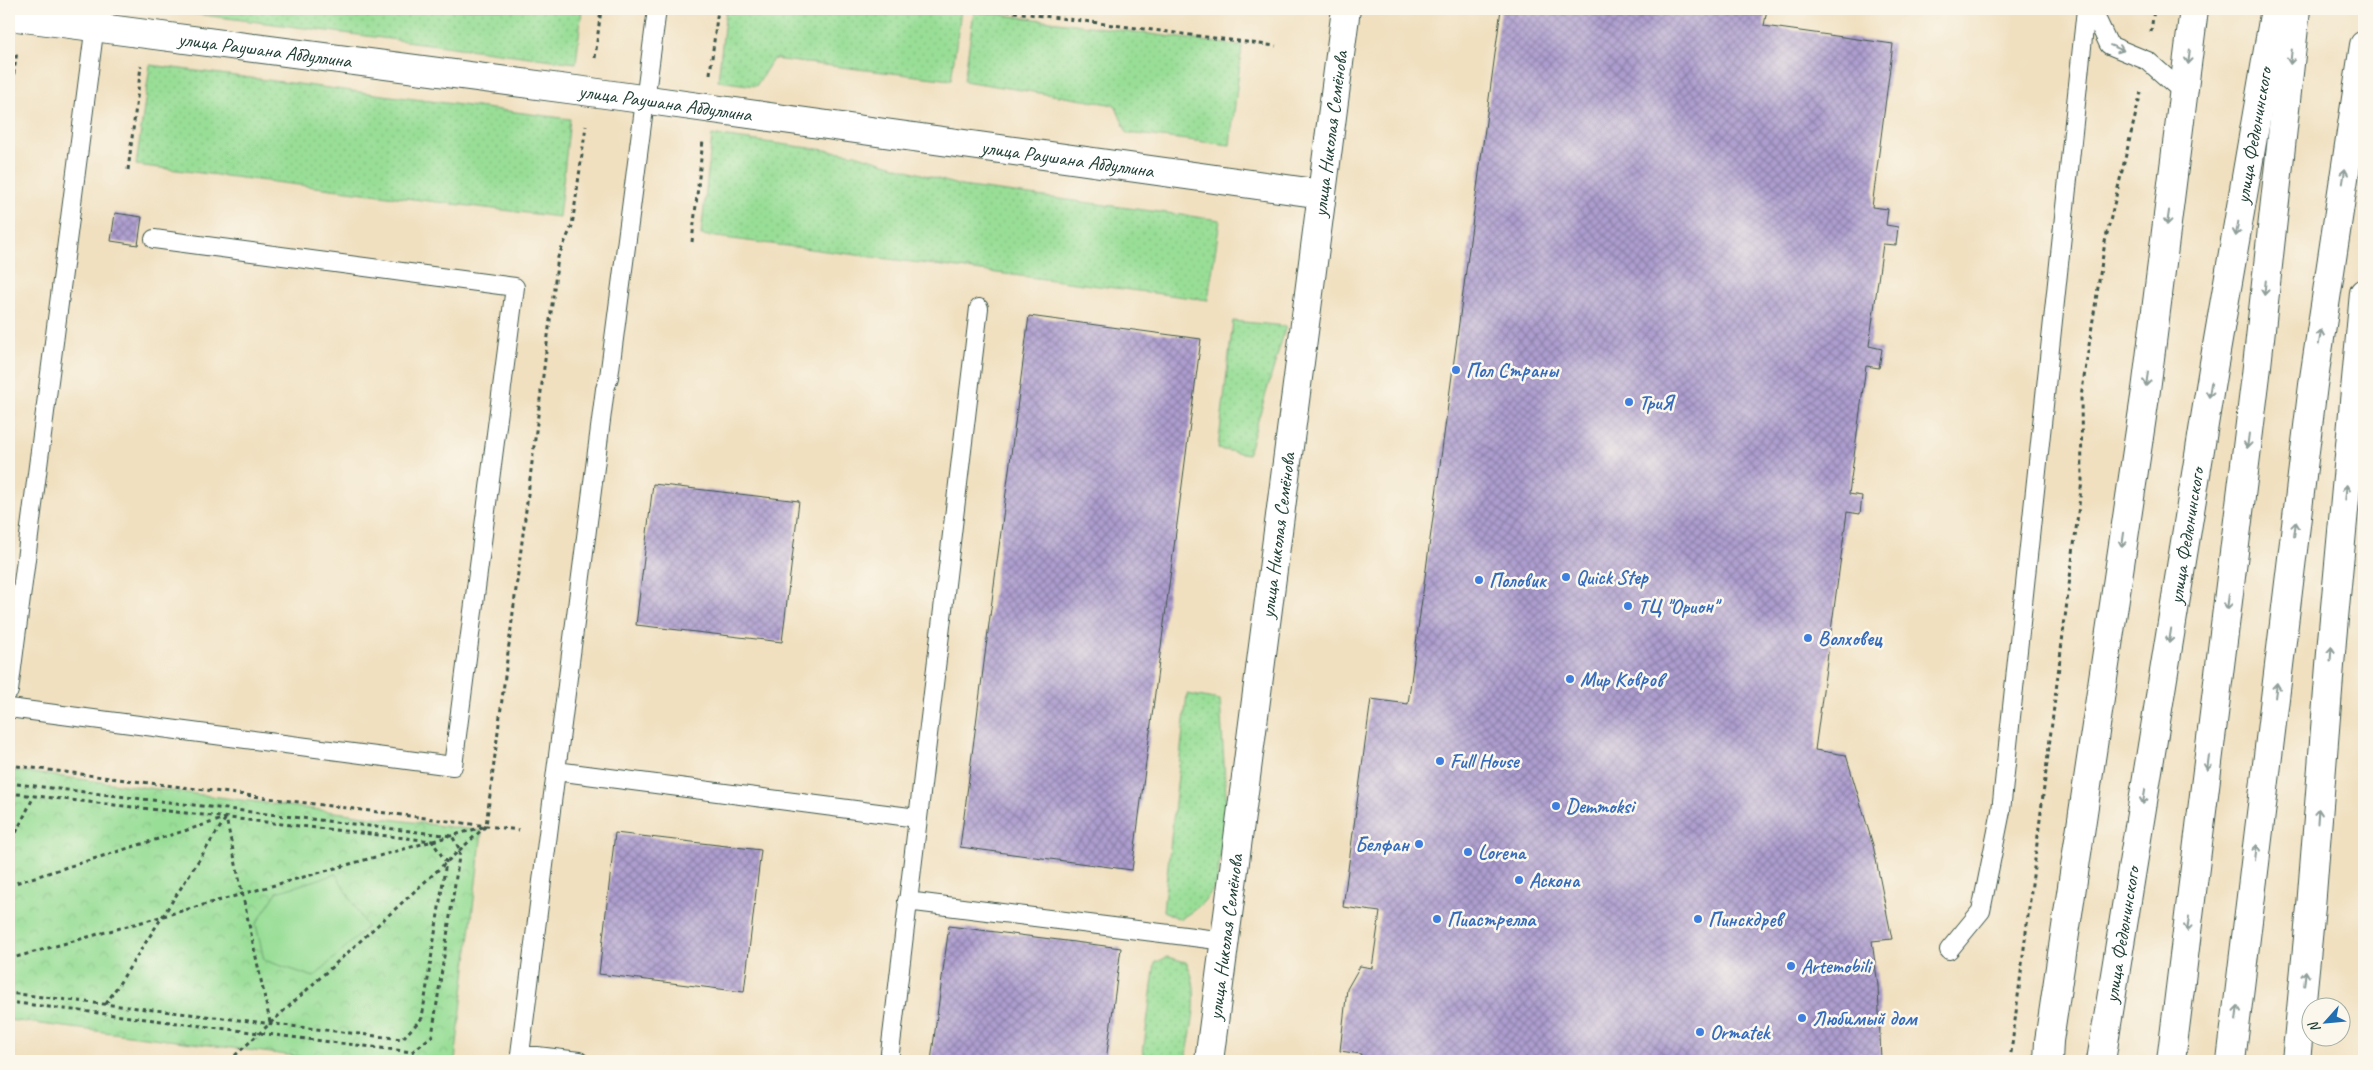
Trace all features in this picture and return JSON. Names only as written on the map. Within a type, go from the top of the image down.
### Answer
[{"type":"main road","name":"улица Николая Семёнова","points":[[1209,1061],[1346,9]]},
{"type":"main road","points":[[2048,1061],[2050,1031],[2146,390],[2185,94],[2194,9]]},
{"type":"main road","name":"улица Федюнинского","points":[[2101,1061],[2213,369],[2275,9]]},
{"type":"main road","name":"улица Федюнинского","points":[[2172,1061],[2256,375],[2296,9]]},
{"type":"main road","name":"улица Раушана Абдуллина","points":[[16,17],[96,18],[146,34],[645,99],[1322,194]]},
{"type":"main road","points":[[2231,1061],[2313,385],[2364,45]]},
{"type":"main road","points":[[2296,1061],[2364,293]]},
{"type":"lane","points":[[579,1061],[520,1054],[605,389],[657,9]]},
{"type":"lane","points":[[1949,950],[1981,911],[2001,811],[2086,9]]},
{"type":"lane","points":[[2092,9],[2109,45],[2148,61],[2185,94]]},
{"type":"lane","points":[[9,692],[96,18]]},
{"type":"lane","points":[[9,708],[453,766],[515,287],[154,240]]},
{"type":"lane","points":[[889,1061],[979,308]]},
{"type":"lane","points":[[556,771],[917,818]]},
{"type":"lane","points":[[907,901],[1225,941]]},
{"type":"path","points":[[229,1061],[486,826],[558,257],[572,226],[601,9]]},
{"type":"path","points":[[990,9],[1276,46]]},
{"type":"path","points":[[2010,1061],[2082,481],[2081,397],[2105,242],[2148,61],[2154,9]]},
{"type":"path","points":[[9,106],[16,17]]},
{"type":"path","points":[[128,170],[146,34]]},
{"type":"path","points":[[9,765],[548,834]]},
{"type":"path","points":[[9,783],[452,836]]},
{"type":"path","points":[[9,793],[432,841],[446,862],[422,1018],[402,1039],[9,993]]},
{"type":"path","points":[[9,847],[34,796]]},
{"type":"path","points":[[9,885],[226,818]]},
{"type":"path","points":[[226,818],[271,1023]]},
{"type":"path","points":[[106,1004],[226,818]]},
{"type":"path","points":[[9,959],[164,914],[486,826]]},
{"type":"path","points":[[9,1002],[412,1052],[432,1036],[460,850],[452,836]]},
{"type":"green space","points":[[157,9],[582,9],[576,63]]},
{"type":"green space","points":[[726,9],[961,10],[951,80],[773,59],[756,86],[718,81]]},
{"type":"green space","points":[[974,11],[1242,46],[1230,145],[1127,133],[1115,105],[964,81]]},
{"type":"green space","points":[[150,65],[570,119],[559,217],[136,165]]},
{"type":"green space","points":[[712,135],[855,154],[961,186],[1220,220],[1208,300],[701,235]]},
{"type":"green space","points":[[1233,321],[1286,326],[1248,454],[1218,449]]},
{"type":"green space","points":[[1187,694],[1220,700],[1227,811],[1217,881],[1210,894],[1202,903],[1180,919],[1163,911]]},
{"type":"green space","points":[[9,770],[482,831],[455,1061],[335,1061],[9,1020]]},
{"type":"green space","points":[[336,874],[367,927],[314,977],[264,960],[256,924],[277,892]]},
{"type":"green space","points":[[1167,957],[1186,962],[1194,985],[1194,1011],[1186,1061],[1142,1061],[1155,963]]},
{"type":"building","name":"ТЦ \"Орион\"","points":[[1501,9],[1767,9],[1764,26],[1893,44],[1872,207],[1888,209],[1886,225],[1898,227],[1896,245],[1883,244],[1869,346],[1882,349],[1879,368],[1866,366],[1849,494],[1862,496],[1860,514],[1847,512],[1815,750],[1846,755],[1873,845],[1892,939],[1872,941],[1878,986],[1881,1061],[1360,1061],[1361,1054],[1340,1051],[1347,989],[1360,966],[1372,968],[1380,912],[1343,907],[1371,699],[1408,704]]},
{"type":"building","points":[[115,213],[142,217],[138,245],[111,241]]},
{"type":"building","points":[[1029,316],[1201,339],[1132,870],[960,847]]},
{"type":"building","points":[[653,484],[799,501],[782,642],[636,625]]},
{"type":"building","points":[[615,833],[761,850],[744,992],[599,974]]},
{"type":"building","points":[[949,926],[1121,948],[1106,1061],[931,1061]]},
{"type":"place","name":"Пол Страны","points":[[1456,370]]},
{"type":"place","name":"ТриЯ","points":[[1629,402]]},
{"type":"place","name":"Quick Step","points":[[1566,577]]},
{"type":"place","name":"Половик","points":[[1479,580]]},
{"type":"place","name":"ТЦ \"Орион\"","points":[[1628,606]]},
{"type":"place","name":"Волховец","points":[[1808,638]]},
{"type":"place","name":"Мир Ковров","points":[[1570,679]]},
{"type":"place","name":"Full House","points":[[1440,761]]},
{"type":"place","name":"Demmoksi","points":[[1556,806]]},
{"type":"place","name":"Белфан","points":[[1419,844]]},
{"type":"place","name":"Lorena","points":[[1468,852]]},
{"type":"place","name":"Аскона","points":[[1519,880]]},
{"type":"place","name":"Пиастрелла","points":[[1437,919]]},
{"type":"place","name":"Пинскдрев","points":[[1698,919]]},
{"type":"place","name":"Artemobili","points":[[1791,966]]},
{"type":"place","name":"Любимый дом","points":[[1802,1018]]},
{"type":"place","name":"Ormatek","points":[[1700,1032]]}]
